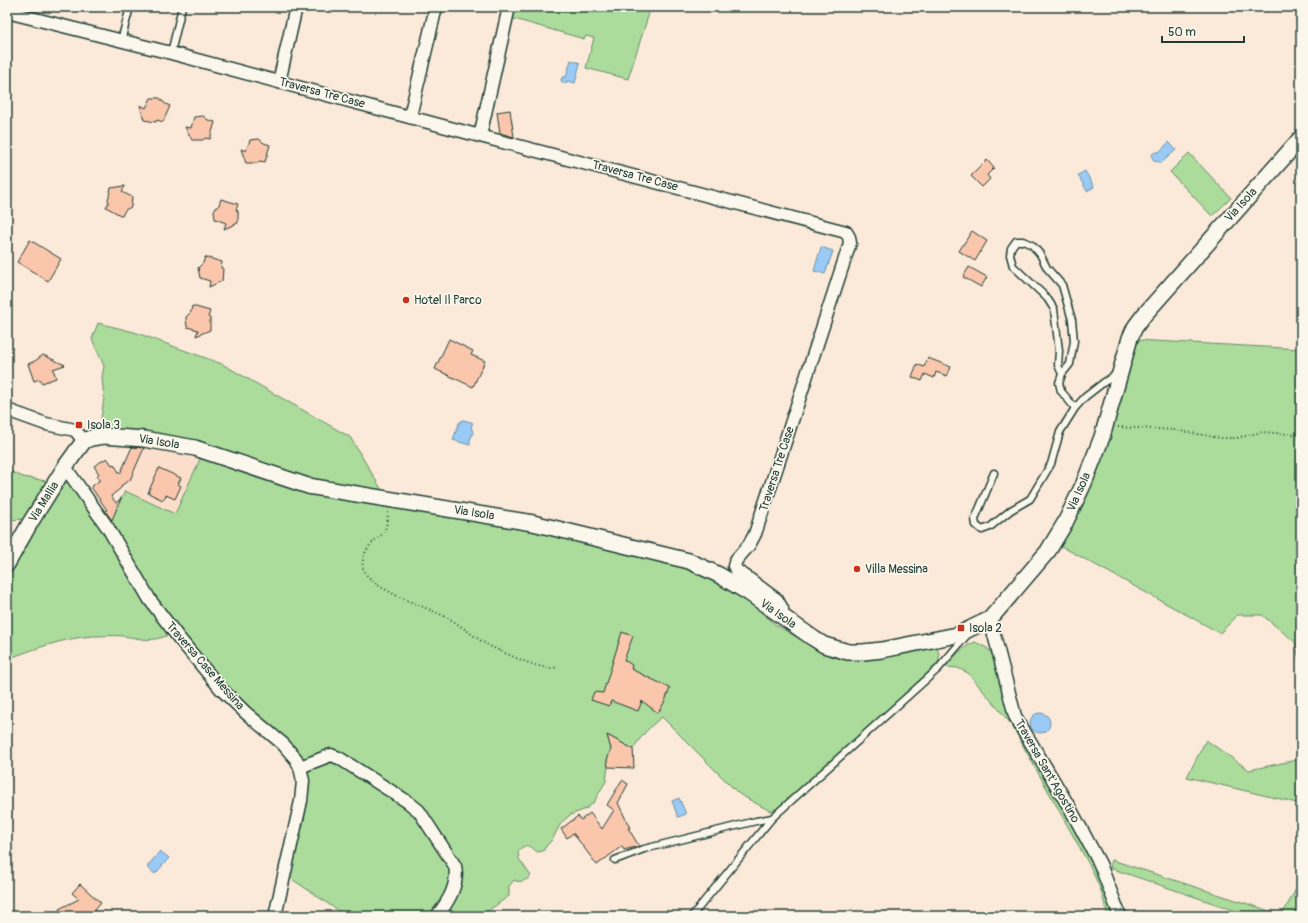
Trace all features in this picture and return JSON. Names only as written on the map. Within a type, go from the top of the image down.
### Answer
[{"type":"street","points":[[279,82],[296,7]]},
{"type":"street","points":[[410,116],[436,7]]},
{"type":"street","points":[[480,136],[509,7]]},
{"type":"street","name":"Traversa Tre Case","points":[[7,12],[171,52],[480,136],[846,232],[850,237],[850,243],[755,534],[749,545],[736,560],[734,566],[737,571],[746,576],[777,600],[784,617]]},
{"type":"street","name":"Via Isola","points":[[84,442],[91,438],[103,436],[144,439],[170,443],[195,448],[308,486],[534,523],[688,561],[719,575],[749,593],[824,645],[848,652],[882,650],[957,635],[990,619],[1048,551],[1065,523],[1084,483],[1102,437],[1130,338],[1135,327],[1301,138]]},
{"type":"street","points":[[7,410],[46,424],[75,430],[84,442]]},
{"type":"street","name":"Via Mallia","points":[[7,564],[30,523],[75,452],[84,442]]},
{"type":"street","name":"Traversa Case Messina","points":[[66,467],[108,528],[150,600],[178,637],[222,689],[246,713],[283,744],[296,759],[300,767],[304,781],[301,801],[275,916]]},
{"type":"street","name":"Traversa Sant'Agostino","points":[[990,619],[1015,716],[1071,810],[1100,864],[1120,916]]},
{"type":"street","points":[[300,767],[330,755],[339,758],[408,802],[418,811],[455,866],[457,874],[451,894],[437,916]]},
{"type":"lane","points":[[121,41],[130,7]]},
{"type":"lane","points":[[171,52],[182,7]]},
{"type":"lane","points":[[1062,374],[1058,365],[1059,351],[1054,309],[1047,298],[1013,266],[1010,255],[1011,248],[1016,241],[1023,241],[1032,245],[1040,254],[1047,268],[1062,285],[1072,320],[1074,341],[1070,364],[1062,374],[1059,383],[1061,391],[1075,408]]},
{"type":"lane","points":[[994,473],[975,519],[976,525],[982,530],[990,527],[1011,510],[1030,499],[1051,464],[1060,432],[1075,408],[1103,383],[1121,372]]},
{"type":"lane","points":[[692,916],[772,818],[938,669],[973,628]]},
{"type":"lane","points":[[615,860],[644,849],[772,818]]},
{"type":"path","points":[[1105,428],[1126,427],[1175,430],[1220,438],[1237,438],[1262,432],[1301,435]]},
{"type":"path","points":[[389,499],[387,526],[383,534],[373,541],[363,558],[364,569],[371,580],[382,588],[448,618],[486,644],[501,651],[539,666],[548,668],[558,667]]},
{"type":"shaded area","points":[[145,445],[201,457],[175,515],[125,491]]},
{"type":"green space","points":[[513,7],[651,7],[628,79],[586,68],[594,38],[586,36],[584,39],[511,18]]},
{"type":"green space","points":[[1189,153],[1231,198],[1212,216],[1170,172]]},
{"type":"green space","points":[[98,323],[134,332],[222,364],[350,437],[383,492],[323,483],[208,444],[116,430],[100,425],[104,398],[102,377],[104,366],[92,339]]},
{"type":"green space","points":[[1136,340],[1301,349],[1301,660],[1299,659],[1295,642],[1262,615],[1238,615],[1220,633],[1059,545]]},
{"type":"green space","points":[[201,457],[305,493],[389,505],[515,527],[687,564],[743,596],[776,625],[822,652],[936,645],[939,654],[939,662],[777,809],[770,811],[739,794],[662,717],[646,732],[633,749],[607,735],[611,749],[607,760],[608,767],[606,781],[594,802],[586,809],[570,815],[561,823],[552,840],[543,851],[538,852],[528,846],[525,846],[518,852],[519,859],[531,876],[522,881],[514,880],[509,886],[509,896],[481,916],[443,916],[460,884],[424,812],[351,761],[302,760],[237,697],[154,600],[109,525],[125,491],[175,514]]},
{"type":"green space","points":[[7,470],[23,477],[52,482],[27,519],[7,520]]},
{"type":"green space","points":[[67,480],[70,481],[171,634],[158,639],[142,639],[123,636],[82,637],[49,644],[7,659],[7,577],[44,514]]},
{"type":"green space","points":[[975,642],[987,648],[996,662],[1009,710],[1089,853],[1115,916],[1108,916],[1101,891],[1091,868],[1011,724],[968,673],[958,668],[945,667],[962,649]]},
{"type":"green space","points":[[1206,740],[1249,770],[1301,759],[1301,804],[1187,777]]},
{"type":"green space","points":[[332,760],[414,812],[451,870],[448,889],[432,916],[346,916],[289,877],[304,772],[323,762]]},
{"type":"green space","points":[[1112,860],[1282,915],[1301,876],[1301,916],[1251,916],[1110,868]]},
{"type":"water","points":[[571,60],[580,63],[575,83],[567,81],[564,83],[561,79],[566,77]]},
{"type":"water","points":[[1169,142],[1176,150],[1161,163],[1157,161],[1155,162],[1152,158],[1153,153],[1159,152]]},
{"type":"water","points":[[1085,171],[1094,187],[1087,191],[1078,175]]},
{"type":"water","points":[[821,247],[833,251],[825,274],[814,271]]},
{"type":"water","points":[[463,420],[473,423],[471,426],[473,433],[470,440],[470,445],[453,440],[459,423]]},
{"type":"water","points":[[1040,713],[1047,716],[1050,723],[1047,730],[1040,733],[1033,730],[1030,723],[1033,716]]},
{"type":"water","points":[[679,798],[686,814],[678,817],[672,801]]},
{"type":"water","points":[[160,851],[169,858],[155,874],[147,867]]},
{"type":"building","points":[[151,98],[160,98],[164,103],[170,106],[163,122],[157,120],[156,122],[144,120],[140,105],[146,108]]},
{"type":"building","points":[[510,110],[514,137],[500,133],[497,112]]},
{"type":"building","points":[[203,116],[208,120],[215,122],[210,139],[205,138],[203,140],[192,140],[185,127],[191,128],[194,117]]},
{"type":"building","points":[[259,139],[270,145],[265,162],[259,161],[258,163],[246,163],[241,149],[246,151],[250,140]]},
{"type":"building","points":[[987,160],[994,168],[987,175],[990,179],[982,187],[971,176]]},
{"type":"building","points":[[125,186],[122,192],[132,197],[131,207],[125,210],[122,216],[106,207],[109,202],[108,200],[111,188]]},
{"type":"building","points":[[221,199],[238,204],[236,210],[238,211],[238,223],[224,229],[226,223],[215,219],[214,210],[219,205]]},
{"type":"building","points":[[972,231],[987,241],[975,261],[959,251]]},
{"type":"building","points":[[30,240],[61,259],[48,281],[17,262]]},
{"type":"building","points":[[205,257],[222,262],[221,268],[223,269],[222,281],[209,287],[210,281],[200,278],[198,268],[203,263]]},
{"type":"building","points":[[969,267],[987,277],[981,287],[963,277]]},
{"type":"building","points":[[192,306],[210,311],[208,317],[210,318],[210,330],[196,336],[198,330],[187,327],[186,317],[191,312]]},
{"type":"building","points":[[449,339],[473,351],[471,355],[485,361],[473,387],[435,369]]},
{"type":"building","points":[[43,355],[65,365],[53,369],[56,378],[42,383],[40,379],[34,381],[28,364]]},
{"type":"building","points":[[928,358],[951,367],[947,376],[936,372],[934,378],[925,374],[922,381],[912,377],[917,364],[924,367]]},
{"type":"building","points":[[132,447],[144,448],[130,480],[122,485],[121,488],[111,496],[116,503],[121,498],[112,520],[91,487],[100,480],[97,476],[99,474],[94,466],[107,458],[112,465],[114,464],[120,474]]},
{"type":"building","points":[[159,468],[181,478],[178,484],[181,486],[175,499],[166,495],[163,500],[148,493]]},
{"type":"building","points":[[622,632],[633,636],[624,660],[632,665],[631,669],[670,688],[658,713],[642,701],[638,711],[611,701],[609,706],[591,700],[594,692],[603,693]]},
{"type":"building","points":[[607,735],[633,749],[634,768],[608,767],[607,760],[611,749]]},
{"type":"building","points":[[622,780],[628,784],[618,803],[630,828],[628,828],[639,846],[624,850],[622,846],[597,865],[573,833],[567,838],[561,829],[578,816],[581,820],[590,813],[602,829],[614,810],[607,805]]},
{"type":"building","points":[[80,884],[101,903],[90,916],[83,916],[78,911],[74,916],[63,916],[59,909],[79,899],[72,893]]},
{"type":"place","name":"Hotel Il Parco","points":[[406,300]]},
{"type":"place","name":"Isola 3","points":[[79,425]]},
{"type":"place","name":"Villa Messina","points":[[857,569]]},
{"type":"place","name":"Isola 2","points":[[961,628]]}]
